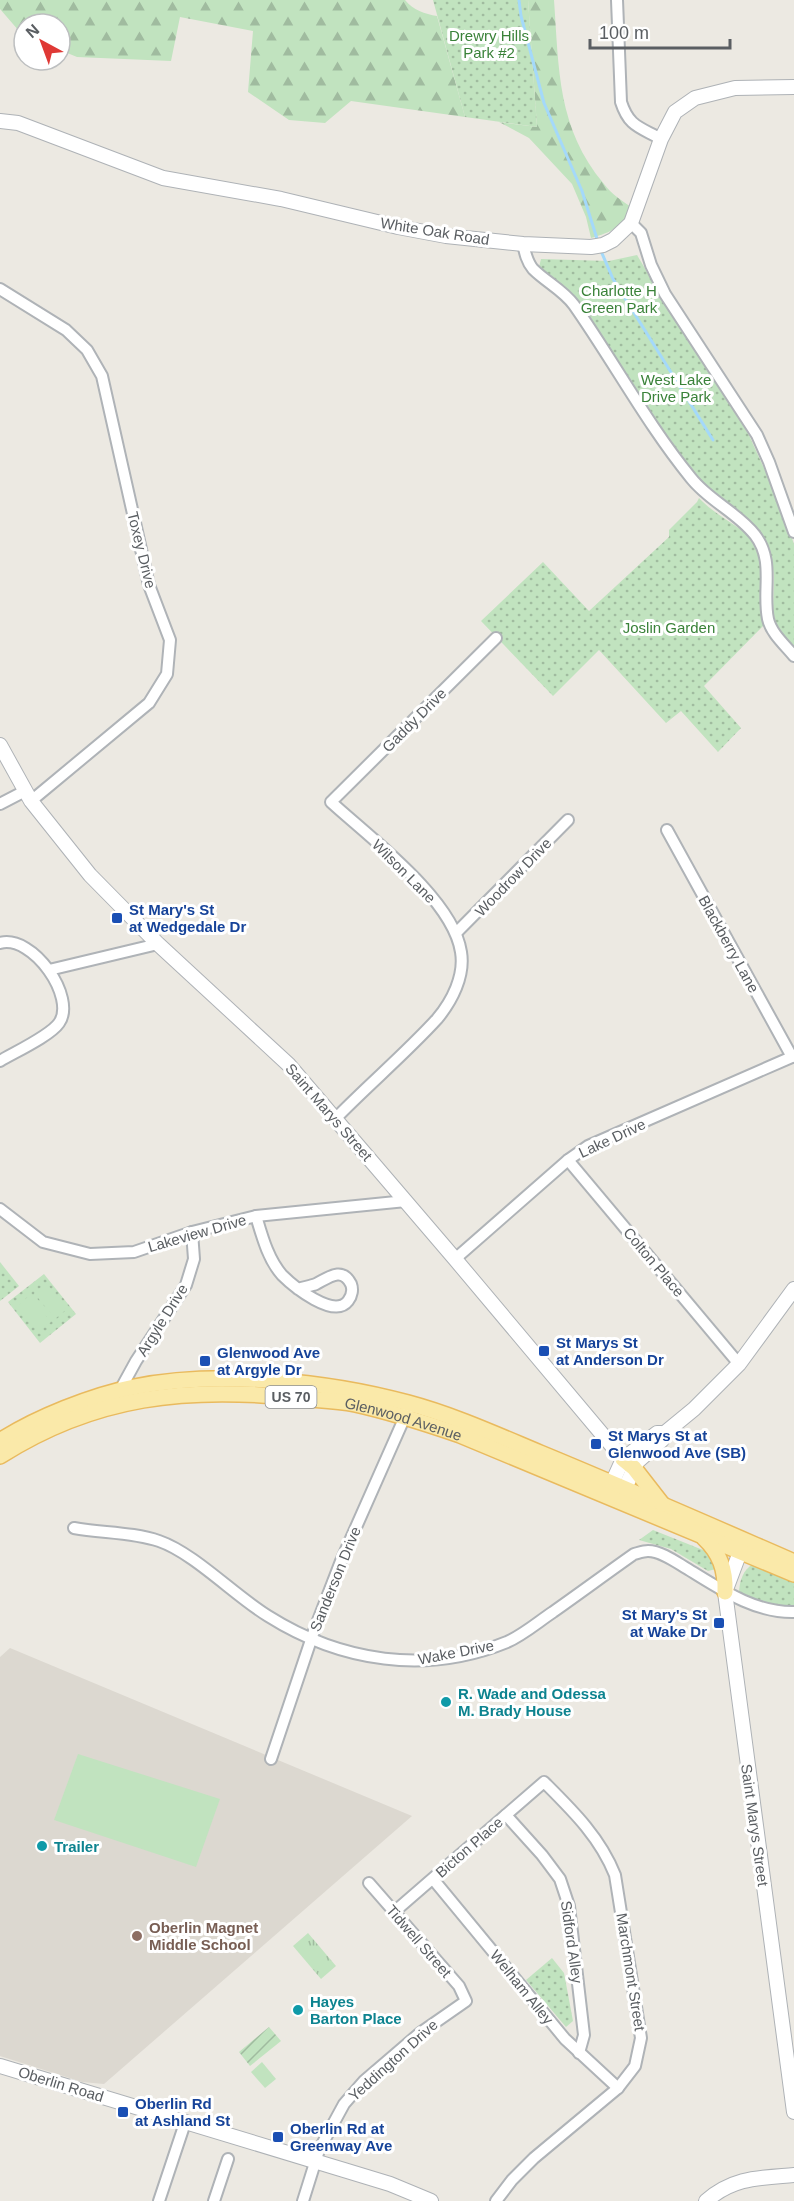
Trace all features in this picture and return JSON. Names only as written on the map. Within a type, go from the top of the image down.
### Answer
[{"type":"main road","points":[[631,223],[661,139],[675,112],[695,98],[735,88],[794,87]]},
{"type":"main road","name":"White Oak Road","points":[[0,121],[18,123],[162,178],[281,199],[424,232],[522,244],[591,247],[603,245],[623,233],[631,223]]},
{"type":"main road","name":"Saint Marys Street","points":[[0,745],[28,796],[90,875],[158,944],[289,1065],[628,1464]]},
{"type":"main road","points":[[628,1464],[637,1462],[662,1440],[666,1432],[694,1409],[739,1364],[789,1304],[794,1289]]},
{"type":"main road","name":"Glenwood Avenue","points":[[0,1441],[26,1425],[52,1414],[181,1380],[299,1383],[361,1391],[460,1435],[616,1492],[664,1506],[794,1574]]},
{"type":"main road","name":"Glenwood Avenue","points":[[0,1456],[119,1397]]},
{"type":"main road","points":[[616,1492],[628,1464]]},
{"type":"main road","points":[[628,1464],[664,1506]]},
{"type":"main road","name":"Glenwood Avenue","points":[[616,1492],[702,1535],[794,1562]]},
{"type":"main road","points":[[702,1535],[719,1557],[725,1578],[725,1592]]},
{"type":"main road","name":"Saint Marys Street","points":[[742,1546],[725,1592],[794,2112]]},
{"type":"main road","name":"Oberlin Road","points":[[0,2066],[390,2184],[430,2201]]},
{"type":"main road","points":[[706,2201],[717,2191],[747,2179],[794,2175]]},
{"type":"street","points":[[617,0],[621,102],[626,117],[661,139]]},
{"type":"street","points":[[631,223],[641,233],[654,273],[664,294],[757,435],[794,532]]},
{"type":"street","points":[[522,244],[533,269],[555,285],[574,306],[630,393],[691,478],[705,494],[745,525],[759,541],[764,552],[767,570],[768,618],[773,630],[794,656]]},
{"type":"street","name":"Toxey Drive","points":[[0,289],[66,330],[87,350],[102,376],[150,585],[170,640],[167,674],[149,703],[28,796],[0,804]]},
{"type":"street","name":"Gaddy Drive","points":[[331,802],[496,638]]},
{"type":"street","name":"Wilson Lane","points":[[331,802],[425,889],[456,933],[462,953],[461,975],[452,996],[438,1018],[335,1119]]},
{"type":"street","name":"Woodrow Drive","points":[[456,933],[568,820]]},
{"type":"street","name":"Blackberry Lane","points":[[667,830],[793,1057]]},
{"type":"street","points":[[0,943],[8,941],[28,948],[49,970],[63,999],[63,1013],[60,1022],[51,1031],[0,1061]]},
{"type":"street","points":[[49,970],[158,944]]},
{"type":"street","name":"Lake Drive","points":[[455,1259],[568,1160],[588,1146],[793,1057]]},
{"type":"street","name":"Colton Place","points":[[568,1160],[739,1364]]},
{"type":"street","name":"Lakeview Drive","points":[[0,1209],[43,1242],[90,1254],[134,1252],[192,1232],[256,1216],[406,1201]]},
{"type":"street","points":[[256,1216],[267,1249],[281,1274],[298,1289],[332,1307],[340,1307],[352,1296],[352,1286],[346,1277],[339,1274],[330,1275],[317,1283],[298,1289]]},
{"type":"street","name":"Argyle Drive","points":[[119,1397],[186,1285],[194,1259],[192,1232]]},
{"type":"street","name":"Sanderson Drive","points":[[271,1759],[311,1639],[341,1561],[408,1410]]},
{"type":"street","name":"Wake Drive","points":[[74,1528],[159,1541],[188,1557],[266,1615],[311,1639],[364,1657],[388,1660],[438,1659],[474,1652],[508,1641],[634,1554],[649,1551],[670,1558],[725,1592],[755,1606],[794,1612]]},
{"type":"street","name":"Bicton Place","points":[[394,1912],[544,1782]]},
{"type":"street","name":"Marchmont Street","points":[[496,2201],[512,2180],[534,2158],[618,2088],[635,2066],[641,2038],[615,1875],[608,1856],[594,1835],[544,1782]]},
{"type":"street","name":"Sidford Alley","points":[[506,1815],[560,1879],[569,1906],[584,2035],[579,2053]]},
{"type":"street","name":"Welham Alley","points":[[433,1879],[565,2039],[618,2088]]},
{"type":"street","name":"Tidwell Street","points":[[369,1883],[459,1986],[466,2001]]},
{"type":"street","name":"Yeddington Drive","points":[[303,2201],[315,2161],[335,2117],[344,2104],[364,2081],[427,2027],[466,2001]]},
{"type":"street","points":[[159,2201],[185,2122]]},
{"type":"street","points":[[214,2201],[228,2159]]},
{"type":"shaded area","name":"Oberlin Magnet Middle School","points":[[10,1648],[412,1816],[104,2084],[82,2082],[0,2056],[0,1657]]},
{"type":"green space","points":[[0,0],[405,0],[420,11],[437,16],[465,117],[351,101],[325,123],[289,120],[248,92],[253,31],[180,17],[171,61],[77,57],[72,55],[72,12],[12,12],[12,23],[0,9]]},
{"type":"green space","name":"Drewry Hills Park #2","points":[[433,0],[528,0],[537,127],[465,117]]},
{"type":"green space","points":[[528,0],[554,0],[563,97],[577,141],[607,188],[632,208],[615,228],[605,234],[591,238],[586,217],[572,184],[529,138],[499,122],[537,127]]},
{"type":"green space","name":"West Lake Drive Park","points":[[637,255],[685,336],[748,433],[778,499],[794,544],[794,651],[776,624],[773,612],[772,560],[764,538],[751,523],[729,509],[696,477],[565,289],[539,267],[541,259],[609,261]]},
{"type":"green space","name":"Joslin Garden","points":[[699,498],[750,538],[761,560],[764,585],[765,624],[704,686],[741,728],[718,752],[681,711],[666,723],[599,650],[553,696],[481,621],[543,562],[589,611],[669,537],[669,530]]},
{"type":"green space","points":[[0,1262],[19,1286],[0,1301]]},
{"type":"green space","points":[[44,1274],[76,1314],[40,1343],[8,1302]]},
{"type":"green space","points":[[46,1283],[67,1309],[55,1319],[34,1293]]},
{"type":"green space","points":[[30,1295],[51,1322],[38,1331],[18,1305]]},
{"type":"green space","points":[[653,1530],[708,1552],[716,1569],[708,1571],[671,1549],[639,1540]]},
{"type":"green space","points":[[753,1564],[794,1580],[794,1607],[763,1603],[741,1594],[740,1583],[747,1569]]},
{"type":"green space","points":[[78,1754],[220,1799],[196,1867],[54,1820]]},
{"type":"green space","points":[[308,1933],[336,1966],[321,1979],[293,1946]]},
{"type":"green space","points":[[552,1958],[564,1973],[573,2021],[566,2027],[526,1980]]},
{"type":"green space","points":[[269,2027],[281,2041],[250,2066],[239,2052]]},
{"type":"green space","points":[[262,2062],[276,2079],[265,2088],[251,2072]]},
{"type":"waterway","points":[[519,0],[521,16],[544,103],[582,191],[598,242]]},
{"type":"waterway","points":[[601,251],[613,279],[713,440]]},
{"type":"place","name":"St Mary's St at Wedgedale Dr","points":[[117,918]]},
{"type":"place","name":"St Marys St at Anderson Dr","points":[[544,1351]]},
{"type":"place","name":"Glenwood Ave at Argyle Dr","points":[[205,1361]]},
{"type":"place","name":"St Marys St at Glenwood Ave (SB)","points":[[596,1444]]},
{"type":"place","name":"St Mary's St at Wake Dr","points":[[719,1623]]},
{"type":"place","name":"R. Wade and Odessa M. Brady House","points":[[446,1702]]},
{"type":"place","name":"Trailer","points":[[42,1846]]},
{"type":"place","name":"Oberlin Magnet Middle School","points":[[137,1936]]},
{"type":"place","name":"Hayes Barton Place","points":[[298,2010]]},
{"type":"place","name":"Oberlin Rd at Ashland St","points":[[123,2112]]},
{"type":"place","name":"Oberlin Rd at Greenway Ave","points":[[278,2137]]},
{"type":"park label","name":"Charlotte H Green Park","points":[[619,298]]}]
